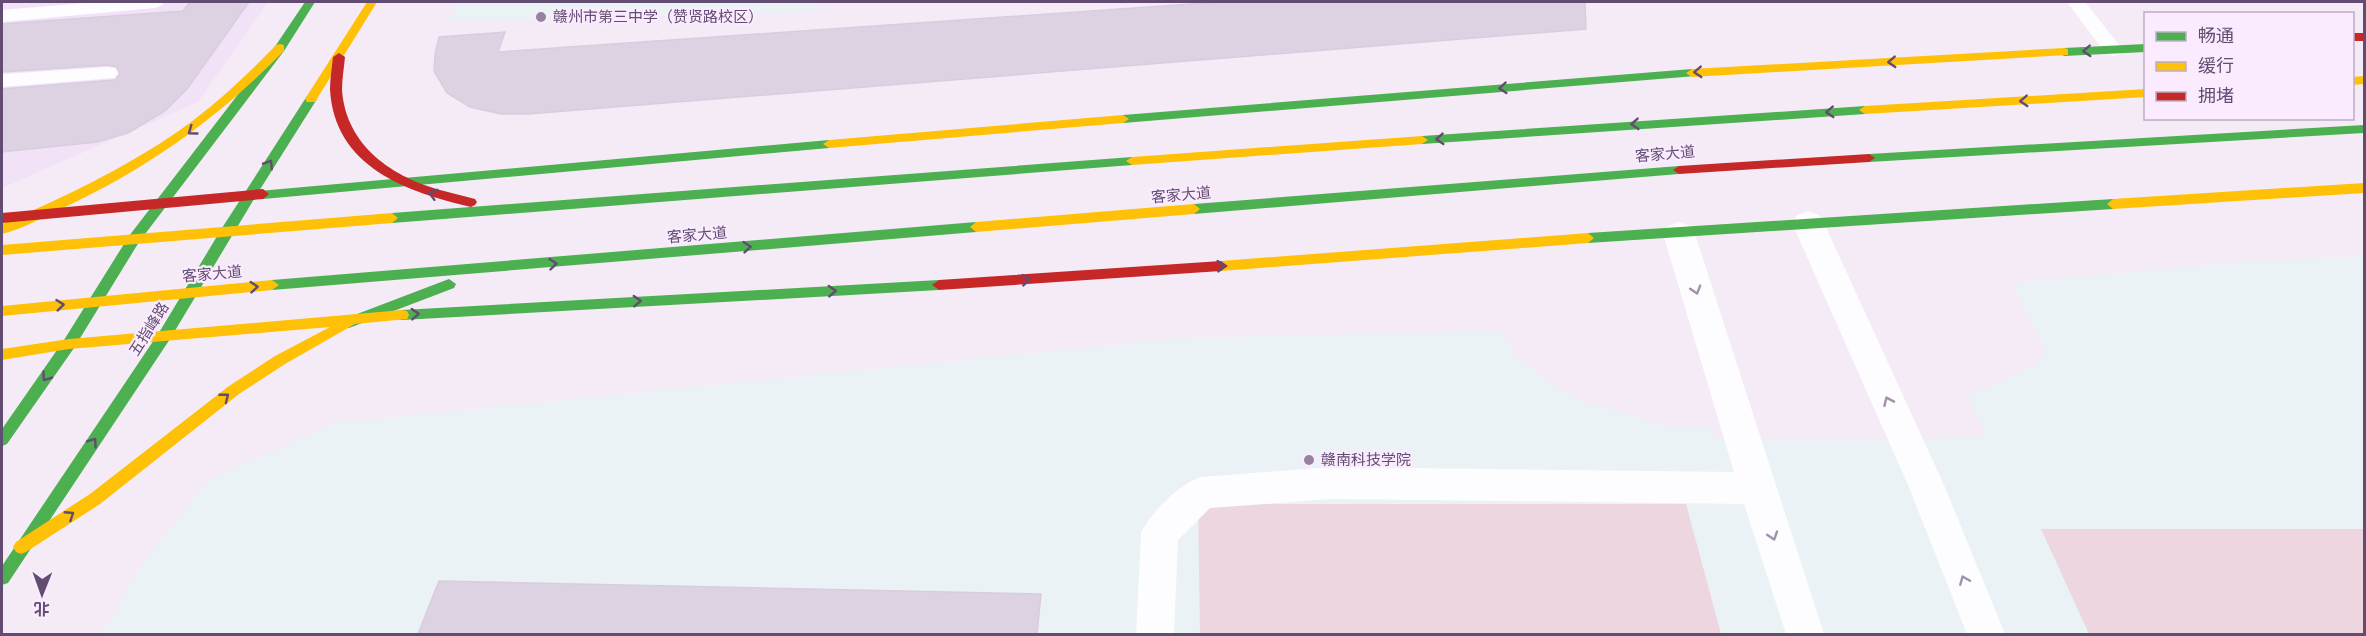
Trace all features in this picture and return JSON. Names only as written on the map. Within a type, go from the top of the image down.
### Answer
[{"type":"main road","points":[[2,440],[69,344],[134,239],[280,48],[310,2]]},
{"type":"main road","name":"五指峰路","points":[[2,578],[165,335],[250,193],[372,2]]},
{"type":"main road","points":[[2,229],[104,185],[149,160],[226,104],[256,76],[280,48]]},
{"type":"main road","points":[[2,218],[250,193],[1683,73],[2144,48]]},
{"type":"main road","points":[[339,57],[335,80],[336,103],[343,125],[355,145],[373,164],[425,192],[458,201],[533,207]]},
{"type":"main road","name":"客家大道","points":[[2,250],[533,207],[1674,122],[2144,93]]},
{"type":"main road","name":"客家大道","points":[[2,311],[191,292],[1723,166],[2364,129]]},
{"type":"main road","points":[[2,354],[69,344],[361,317],[1061,278],[1644,234],[1679,234],[1808,223],[2364,188]]},
{"type":"main road","points":[[21,547],[95,499],[234,390],[280,360],[361,317],[422,293],[516,267]]},
{"type":"street","points":[[1808,223],[1926,485],[1986,634]]},
{"type":"street","points":[[1679,234],[1757,488],[1805,634]]},
{"type":"street","points":[[1155,634],[1160,533],[1201,493],[1332,483],[1757,488]]},
{"type":"lane","points":[[2,16],[155,2]]},
{"type":"lane","points":[[2076,2],[2113,50]]},
{"type":"lane","points":[[2,81],[108,73]]},
{"type":"shaded area","points":[[2,2],[268,2],[198,102],[2,188]]},
{"type":"shaded area","name":"赣州市第三中学（赞贤路校区）","points":[[458,2],[817,2],[816,12],[447,22]]},
{"type":"shaded area","name":"赣南科技学院","points":[[2364,256],[2364,634],[101,634],[144,562],[209,480],[335,423],[1184,338],[1500,331],[1515,354],[1545,380],[1580,400],[1667,427],[1710,426],[1716,440],[1988,438],[1967,396],[2009,379],[2039,362],[2044,354],[2043,344],[2011,283],[2268,260]]},
{"type":"shaded area","points":[[1198,504],[1686,504],[1721,634],[1200,634]]},
{"type":"shaded area","points":[[2041,529],[2364,529],[2364,634],[2089,634]]},
{"type":"building","points":[[190,2],[249,2],[187,89],[165,111],[128,133],[97,142],[2,152],[2,89],[115,80],[120,74],[117,67],[108,65],[2,72],[2,24],[183,11]]},
{"type":"building","points":[[1220,2],[1585,2],[1586,29],[528,114],[501,114],[470,107],[447,93],[434,71],[439,37],[505,32],[498,52]]},
{"type":"building","points":[[439,581],[1041,594],[1037,634],[418,634]]},
{"type":"traffic: fast","points":[[2,440],[69,344],[134,239],[280,48],[310,2]]},
{"type":"traffic: fast","points":[[2064,52],[2144,48]]},
{"type":"traffic: fast","points":[[1123,119],[1692,73]]},
{"type":"traffic: fast","points":[[2,578],[165,335],[227,231],[311,99]]},
{"type":"traffic: fast","points":[[1422,140],[1865,110]]},
{"type":"traffic: fast","points":[[1869,158],[2364,129]]},
{"type":"traffic: fast","points":[[263,194],[829,144]]},
{"type":"traffic: fast","points":[[392,218],[1132,161]]},
{"type":"traffic: fast","points":[[1194,209],[1679,170]]},
{"type":"traffic: fast","points":[[1588,238],[2113,204]]},
{"type":"traffic: fast","points":[[272,285],[976,227]]},
{"type":"traffic: fast","points":[[349,323],[449,284]]},
{"type":"traffic: fast","points":[[402,315],[939,285]]},
{"type":"traffic: slow","points":[[311,99],[372,2]]},
{"type":"traffic: slow","points":[[2,229],[81,194],[152,155],[217,108],[280,48]]},
{"type":"traffic: slow","points":[[1692,73],[2064,52]]},
{"type":"traffic: slow","points":[[2354,81],[2364,80]]},
{"type":"traffic: slow","points":[[1865,110],[2144,93]]},
{"type":"traffic: slow","points":[[829,144],[1123,119]]},
{"type":"traffic: slow","points":[[1132,161],[1422,140]]},
{"type":"traffic: slow","points":[[2113,204],[2364,188]]},
{"type":"traffic: slow","points":[[976,227],[1194,209]]},
{"type":"traffic: slow","points":[[2,250],[392,218]]},
{"type":"traffic: slow","points":[[1221,266],[1588,238]]},
{"type":"traffic: slow","points":[[2,311],[272,285]]},
{"type":"traffic: slow","points":[[2,354],[69,344],[402,315]]},
{"type":"traffic: slow","points":[[21,547],[95,499],[234,390],[280,360],[349,323]]},
{"type":"traffic: jam","points":[[2354,37],[2364,37]]},
{"type":"traffic: jam","points":[[339,57],[336,89],[341,116],[352,140],[369,159],[390,174],[415,186],[442,196],[471,202]]},
{"type":"traffic: jam","points":[[1679,170],[1869,158]]},
{"type":"traffic: jam","points":[[2,218],[263,194]]},
{"type":"traffic: jam","points":[[939,285],[1221,266]]},
{"type":"place","name":"赣州市第三中学（赞贤路校区）","points":[[541,17]]},
{"type":"place","name":"赣南科技学院","points":[[1309,460]]}]
